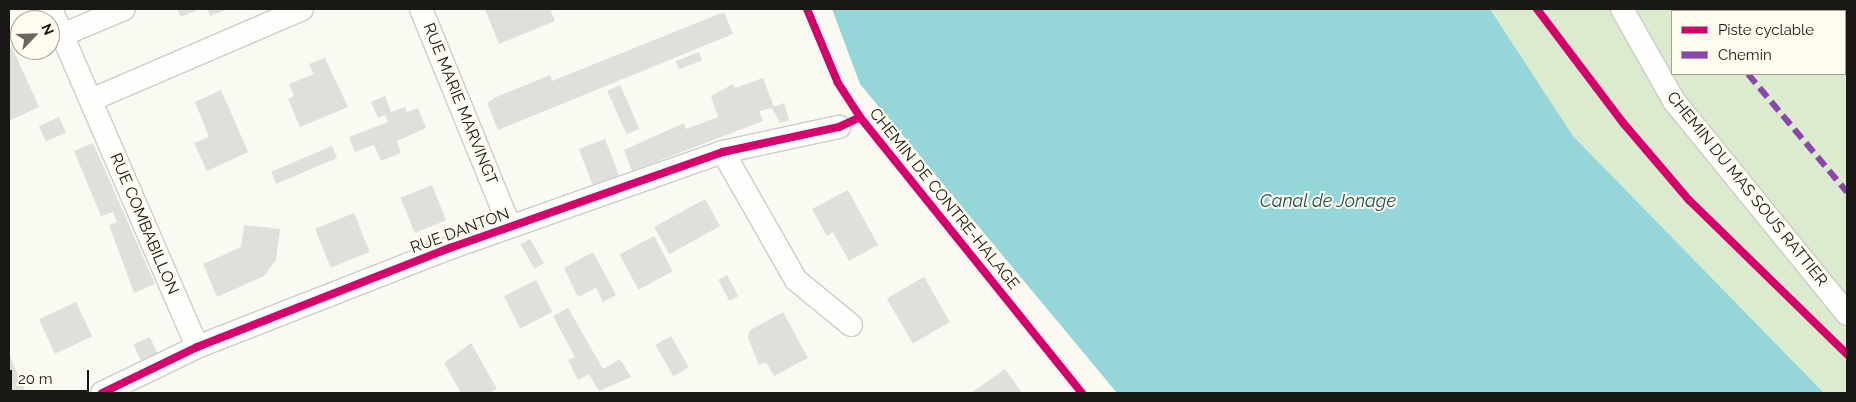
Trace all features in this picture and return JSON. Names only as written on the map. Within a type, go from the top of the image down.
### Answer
[{"type":"street","name":"RUE COMBABILLON","points":[[51,9],[196,347]]},
{"type":"street","points":[[62,35],[124,9]]},
{"type":"street","points":[[91,100],[302,9]]},
{"type":"street","name":"RUE MARIE MARVINGT","points":[[421,9],[510,227]]},
{"type":"street","name":"CHEMIN DU MAS SOUS RATTIER","points":[[1622,9],[1674,101],[1847,314]]},
{"type":"street","name":"RUE DANTON","points":[[102,393],[196,347],[510,227],[723,152],[839,127]]},
{"type":"street","points":[[723,152],[796,280],[851,325]]},
{"type":"green space","points":[[1490,9],[1847,9],[1846,14],[1846,10],[1671,10],[1671,75],[1846,74],[1847,393],[1824,393],[1573,136]]},
{"type":"water","name":"Canal de Jonage","points":[[832,9],[1490,9],[1573,136],[1824,393],[1117,393],[860,84]]},
{"type":"building","points":[[177,9],[195,9],[196,11],[181,17]]},
{"type":"building","points":[[207,9],[228,9],[210,16]]},
{"type":"building","points":[[485,9],[550,9],[555,21],[499,44]]},
{"type":"building","points":[[724,12],[733,34],[498,130],[487,103],[494,98],[550,75],[552,81]]},
{"type":"building","points":[[9,48],[10,60],[18,60],[39,107],[9,121]]},
{"type":"building","points":[[699,52],[702,60],[679,69],[676,61]]},
{"type":"building","points":[[325,58],[348,107],[300,127],[288,99],[294,96],[289,84],[314,74],[309,64]]},
{"type":"building","points":[[763,78],[774,107],[784,103],[789,120],[780,123],[772,108],[759,111],[763,121],[632,171],[624,150],[684,123],[686,129],[718,117],[711,96],[733,84],[735,88]]},
{"type":"building","points":[[620,85],[640,129],[627,135],[607,91]]},
{"type":"building","points":[[221,90],[248,152],[207,171],[194,143],[209,137],[195,102]]},
{"type":"building","points":[[385,96],[391,112],[405,107],[407,112],[418,108],[426,128],[397,141],[401,153],[381,161],[374,145],[355,152],[349,137],[388,122],[385,115],[378,118],[371,102]]},
{"type":"building","points":[[59,117],[66,133],[46,141],[39,126]]},
{"type":"building","points":[[605,139],[619,176],[593,186],[579,149]]},
{"type":"building","points":[[93,143],[155,284],[134,293],[109,225],[117,222],[113,212],[101,216],[74,151]]},
{"type":"building","points":[[332,146],[337,158],[276,184],[271,172]]},
{"type":"building","points":[[432,185],[446,220],[415,233],[400,198]]},
{"type":"building","points":[[848,190],[878,245],[849,261],[833,232],[827,236],[812,209]]},
{"type":"building","points":[[705,199],[720,226],[669,254],[654,227]]},
{"type":"building","points":[[354,213],[370,252],[331,268],[315,229]]},
{"type":"building","points":[[244,225],[280,229],[276,260],[264,276],[217,297],[203,264],[241,247]]},
{"type":"building","points":[[654,236],[673,271],[638,290],[620,254]]},
{"type":"building","points":[[530,239],[544,263],[534,269],[520,244]]},
{"type":"building","points":[[593,252],[616,295],[603,302],[596,288],[578,297],[564,268]]},
{"type":"building","points":[[727,275],[738,296],[729,301],[718,280]]},
{"type":"building","points":[[924,277],[950,322],[913,344],[887,298]]},
{"type":"building","points":[[536,280],[552,312],[520,328],[504,296]]},
{"type":"building","points":[[76,302],[92,336],[55,354],[39,319]]},
{"type":"building","points":[[568,308],[603,369],[620,359],[631,377],[599,391],[589,374],[578,380],[568,360],[575,357],[553,316]]},
{"type":"building","points":[[783,312],[808,358],[774,376],[766,362],[759,365],[748,338],[749,331]]},
{"type":"building","points":[[671,336],[689,367],[673,376],[655,345]]},
{"type":"building","points":[[150,337],[159,357],[143,364],[134,344]]},
{"type":"building","points":[[471,343],[497,389],[489,393],[461,393],[444,363]]},
{"type":"building","points":[[9,354],[26,393],[9,393]]},
{"type":"building","points":[[1005,369],[1022,393],[971,393],[978,388]]},
{"type":"marked path","points":[[1749,75],[1847,192]]},
{"type":"cycle path","name":"CHEMIN DE CONTRE-HALAGE","points":[[807,9],[838,83],[860,117],[1082,393]]},
{"type":"cycle path","points":[[1537,9],[1624,124],[1689,200],[1847,354]]},
{"type":"cycle path","name":"CHEMIN DE CONTRE-HALAGE","points":[[102,393],[197,347],[450,248],[723,152],[839,127],[860,117]]}]
